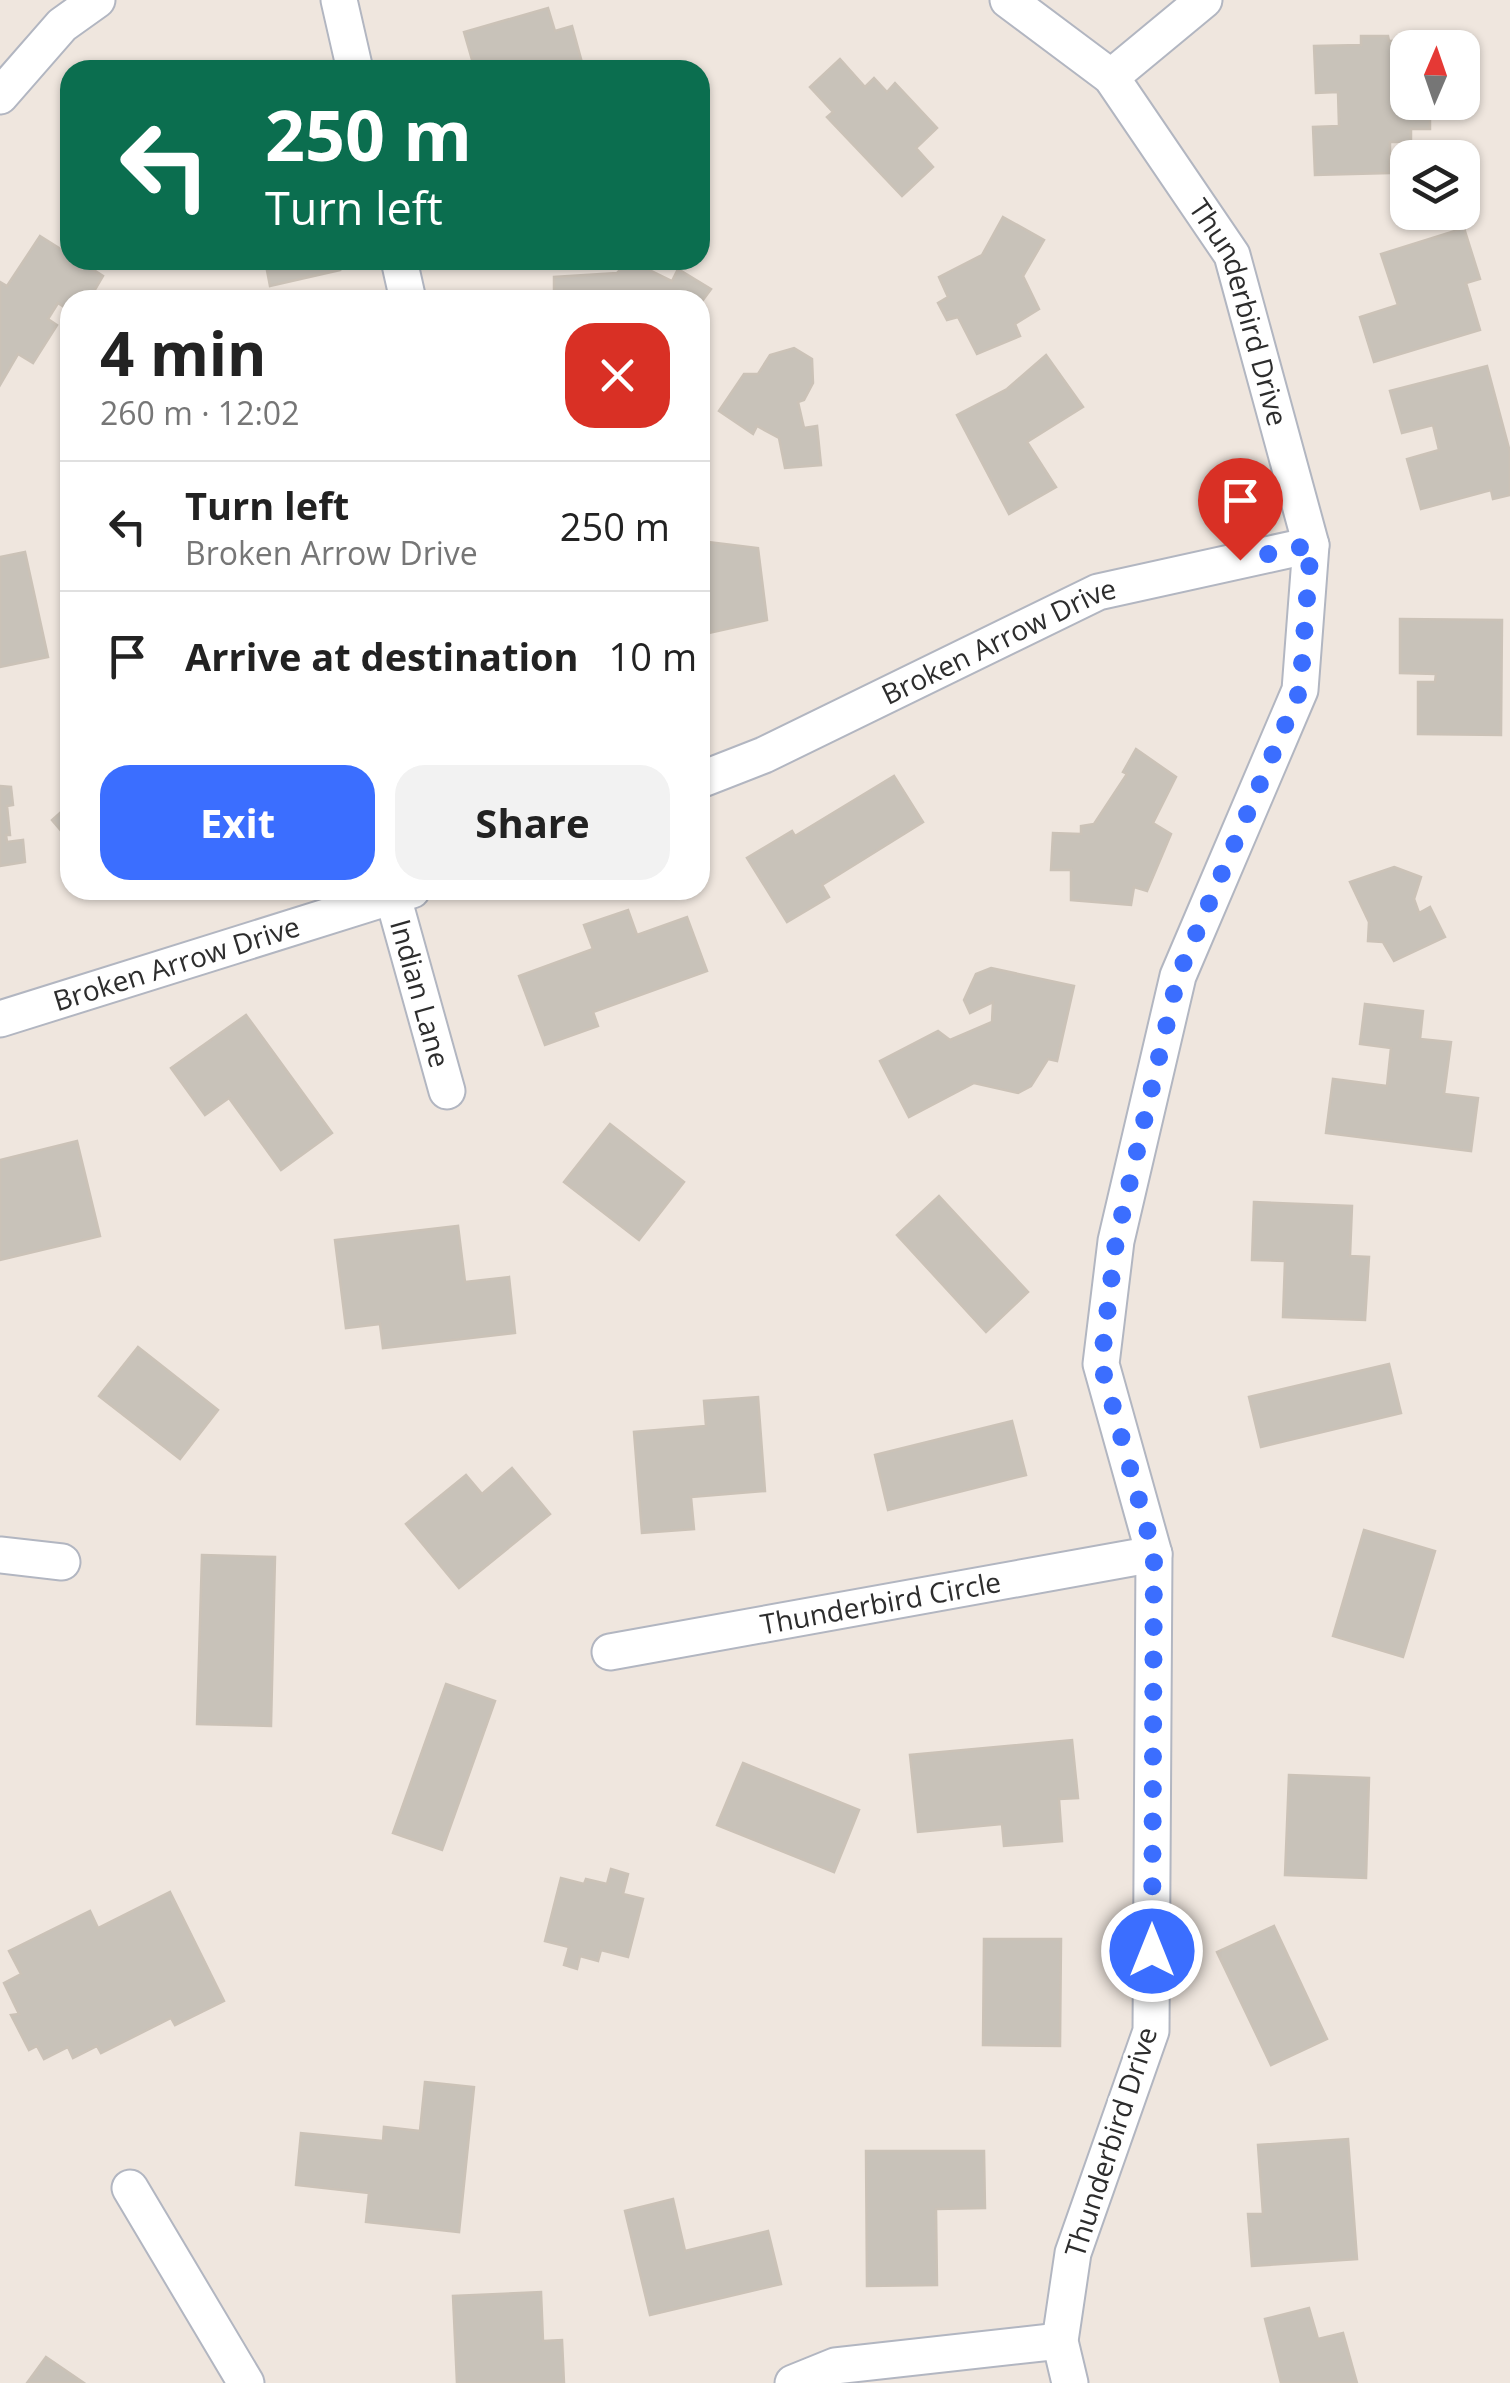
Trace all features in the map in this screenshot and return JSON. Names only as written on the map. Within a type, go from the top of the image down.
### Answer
[{"type":"street","points":[[0,96],[62,25],[96,0]]},
{"type":"street","points":[[339,0],[353,60]]},
{"type":"street","name":"Thunderbird Drive","points":[[1008,0],[1111,76],[1232,256],[1311,545],[1300,690],[1178,976],[1116,1241],[1101,1364],[1154,1554],[1152,2030],[1073,2253],[1060,2341],[1070,2383]]},
{"type":"street","points":[[1111,76],[1204,0]]},
{"type":"street","name":"Broken Arrow Drive","points":[[710,776],[764,755],[1098,592],[1311,545]]},
{"type":"street","name":"Broken Arrow Drive","points":[[0,1019],[383,900]]},
{"type":"street","name":"Indian Lane","points":[[403,900],[447,1091]]},
{"type":"street","name":"Thunderbird Circle","points":[[610,1652],[1154,1554]]},
{"type":"street","points":[[0,1555],[62,1562]]},
{"type":"street","points":[[130,2188],[246,2383]]},
{"type":"street","points":[[793,2383],[835,2366],[1060,2341]]},
{"type":"building","points":[[548,8],[555,31],[572,26],[581,60],[472,60],[464,32]]},
{"type":"building","points":[[1361,36],[1388,36],[1390,120],[1430,120],[1430,129],[1411,129],[1411,140],[1390,140],[1390,173],[1315,175],[1313,127],[1339,126],[1338,92],[1316,93],[1314,46],[1361,45]]},
{"type":"building","points":[[840,59],[865,87],[874,78],[887,92],[895,83],[937,128],[916,148],[933,167],[902,196],[827,117],[833,112],[810,87]]},
{"type":"building","points":[[1003,217],[1044,240],[1023,276],[1039,309],[1015,324],[1020,336],[977,354],[958,317],[947,320],[938,303],[948,297],[939,277],[982,255]]},
{"type":"building","points":[[1465,230],[1480,279],[1466,283],[1480,330],[1374,362],[1360,317],[1398,305],[1381,254]]},
{"type":"building","points":[[40,236],[60,249],[60,270],[94,270],[103,276],[95,290],[60,290],[60,304],[48,319],[57,325],[33,363],[18,354],[0,385],[0,282],[7,286]]},
{"type":"building","points":[[267,270],[340,270],[270,286]]},
{"type":"building","points":[[649,270],[672,281],[680,270],[711,289],[554,290],[554,277]]},
{"type":"building","points":[[794,348],[812,359],[813,383],[804,400],[798,402],[804,428],[817,426],[821,465],[785,468],[779,438],[757,426],[753,434],[719,411],[744,374],[758,374],[770,355]]},
{"type":"building","points":[[1046,355],[1083,407],[1027,442],[1056,487],[1009,514],[957,415],[1007,389]]},
{"type":"building","points":[[1487,366],[1510,452],[1510,495],[1493,499],[1491,490],[1421,509],[1407,459],[1439,450],[1433,425],[1402,433],[1390,391]]},
{"type":"building","points":[[710,542],[758,548],[767,620],[710,633]]},
{"type":"building","points":[[25,552],[48,657],[0,667],[0,557]]},
{"type":"building","points":[[1400,619],[1502,620],[1501,735],[1418,734],[1418,682],[1435,682],[1436,674],[1400,673]]},
{"type":"building","points":[[1136,749],[1176,777],[1153,823],[1171,834],[1147,891],[1134,887],[1131,905],[1071,900],[1071,870],[1051,870],[1053,833],[1081,834],[1081,826],[1094,824],[1127,774],[1123,772]]},
{"type":"building","points":[[894,776],[923,822],[822,885],[829,897],[787,922],[747,858],[792,831],[795,836]]},
{"type":"building","points":[[0,786],[11,787],[13,805],[7,806],[7,842],[23,840],[25,862],[0,866]]},
{"type":"building","points":[[60,813],[60,829],[52,820]]},
{"type":"building","points":[[1394,867],[1421,877],[1414,899],[1419,913],[1430,907],[1445,937],[1394,961],[1383,942],[1368,941],[1369,922],[1350,882]]},
{"type":"building","points":[[628,910],[637,935],[687,917],[707,971],[593,1012],[598,1026],[545,1045],[519,976],[593,949],[584,925]]},
{"type":"building","points":[[991,968],[1074,986],[1057,1061],[1048,1059],[1031,1086],[1018,1093],[974,1083],[909,1117],[880,1061],[938,1031],[950,1040],[992,1022],[993,1002],[970,1013],[964,1000],[976,974]]},
{"type":"building","points":[[1365,1004],[1423,1011],[1420,1039],[1451,1042],[1444,1094],[1478,1098],[1471,1151],[1326,1133],[1333,1079],[1387,1086],[1391,1048],[1360,1044]]},
{"type":"building","points":[[246,1015],[332,1133],[281,1170],[229,1098],[205,1115],[171,1068]]},
{"type":"building","points":[[610,1124],[684,1182],[639,1240],[564,1182]]},
{"type":"building","points":[[77,1141],[100,1236],[0,1260],[0,1160]]},
{"type":"building","points":[[939,1196],[1028,1292],[986,1332],[897,1235]]},
{"type":"building","points":[[1254,1202],[1352,1206],[1350,1256],[1369,1257],[1365,1320],[1283,1317],[1285,1261],[1252,1260]]},
{"type":"building","points":[[458,1226],[465,1282],[509,1277],[515,1333],[383,1348],[380,1324],[346,1328],[335,1240]]},
{"type":"building","points":[[138,1347],[218,1410],[180,1459],[99,1396]]},
{"type":"building","points":[[1389,1364],[1401,1413],[1261,1447],[1249,1397]]},
{"type":"building","points":[[758,1397],[765,1491],[691,1497],[694,1529],[642,1533],[634,1432],[706,1426],[704,1401]]},
{"type":"building","points":[[1012,1421],[1026,1475],[888,1510],[875,1455]]},
{"type":"building","points":[[512,1468],[550,1514],[459,1588],[406,1524],[466,1475],[482,1494]]},
{"type":"building","points":[[1364,1530],[1435,1551],[1403,1657],[1333,1636]]},
{"type":"building","points":[[202,1555],[275,1557],[271,1726],[197,1724]]},
{"type":"building","points":[[446,1684],[495,1701],[442,1850],[393,1833]]},
{"type":"building","points":[[1072,1740],[1078,1798],[1059,1799],[1062,1841],[1004,1846],[1002,1824],[918,1832],[910,1755]]},
{"type":"building","points":[[743,1763],[859,1810],[834,1872],[717,1825]]},
{"type":"building","points":[[1289,1775],[1369,1778],[1366,1878],[1285,1875]]},
{"type":"building","points":[[611,1869],[628,1874],[623,1894],[643,1899],[628,1957],[601,1950],[598,1961],[580,1956],[577,1969],[564,1965],[569,1947],[545,1941],[561,1878],[607,1884]]},
{"type":"building","points":[[170,1892],[224,2001],[175,2025],[171,2018],[101,2053],[97,2046],[73,2058],[68,2047],[44,2059],[37,2046],[29,2050],[11,2015],[19,2014],[4,1983],[21,1974],[9,1951],[90,1911],[98,1928]]},
{"type":"building","points":[[1274,1926],[1327,2039],[1271,2065],[1217,1952]]},
{"type":"building","points":[[984,1939],[1061,1939],[1060,2046],[983,2045]]},
{"type":"building","points":[[425,2082],[474,2087],[459,2232],[366,2222],[369,2193],[296,2185],[301,2133],[383,2141],[384,2127],[420,2131]]},
{"type":"building","points":[[1348,2139],[1357,2259],[1252,2266],[1248,2214],[1263,2214],[1258,2145]]},
{"type":"building","points":[[866,2151],[984,2151],[985,2208],[936,2209],[937,2285],[867,2286]]},
{"type":"building","points":[[673,2199],[685,2251],[768,2231],[781,2284],[650,2315],[625,2211]]},
{"type":"building","points":[[541,2292],[543,2341],[562,2340],[564,2383],[457,2383],[453,2296]]},
{"type":"building","points":[[1309,2308],[1318,2339],[1343,2333],[1357,2383],[1281,2383],[1265,2319]]},
{"type":"building","points":[[46,2357],[84,2383],[27,2383]]},
{"type":"route","points":[[1152,1951],[1154,1554],[1101,1364],[1116,1241],[1178,976],[1300,690],[1311,545],[1240,560]]}]
